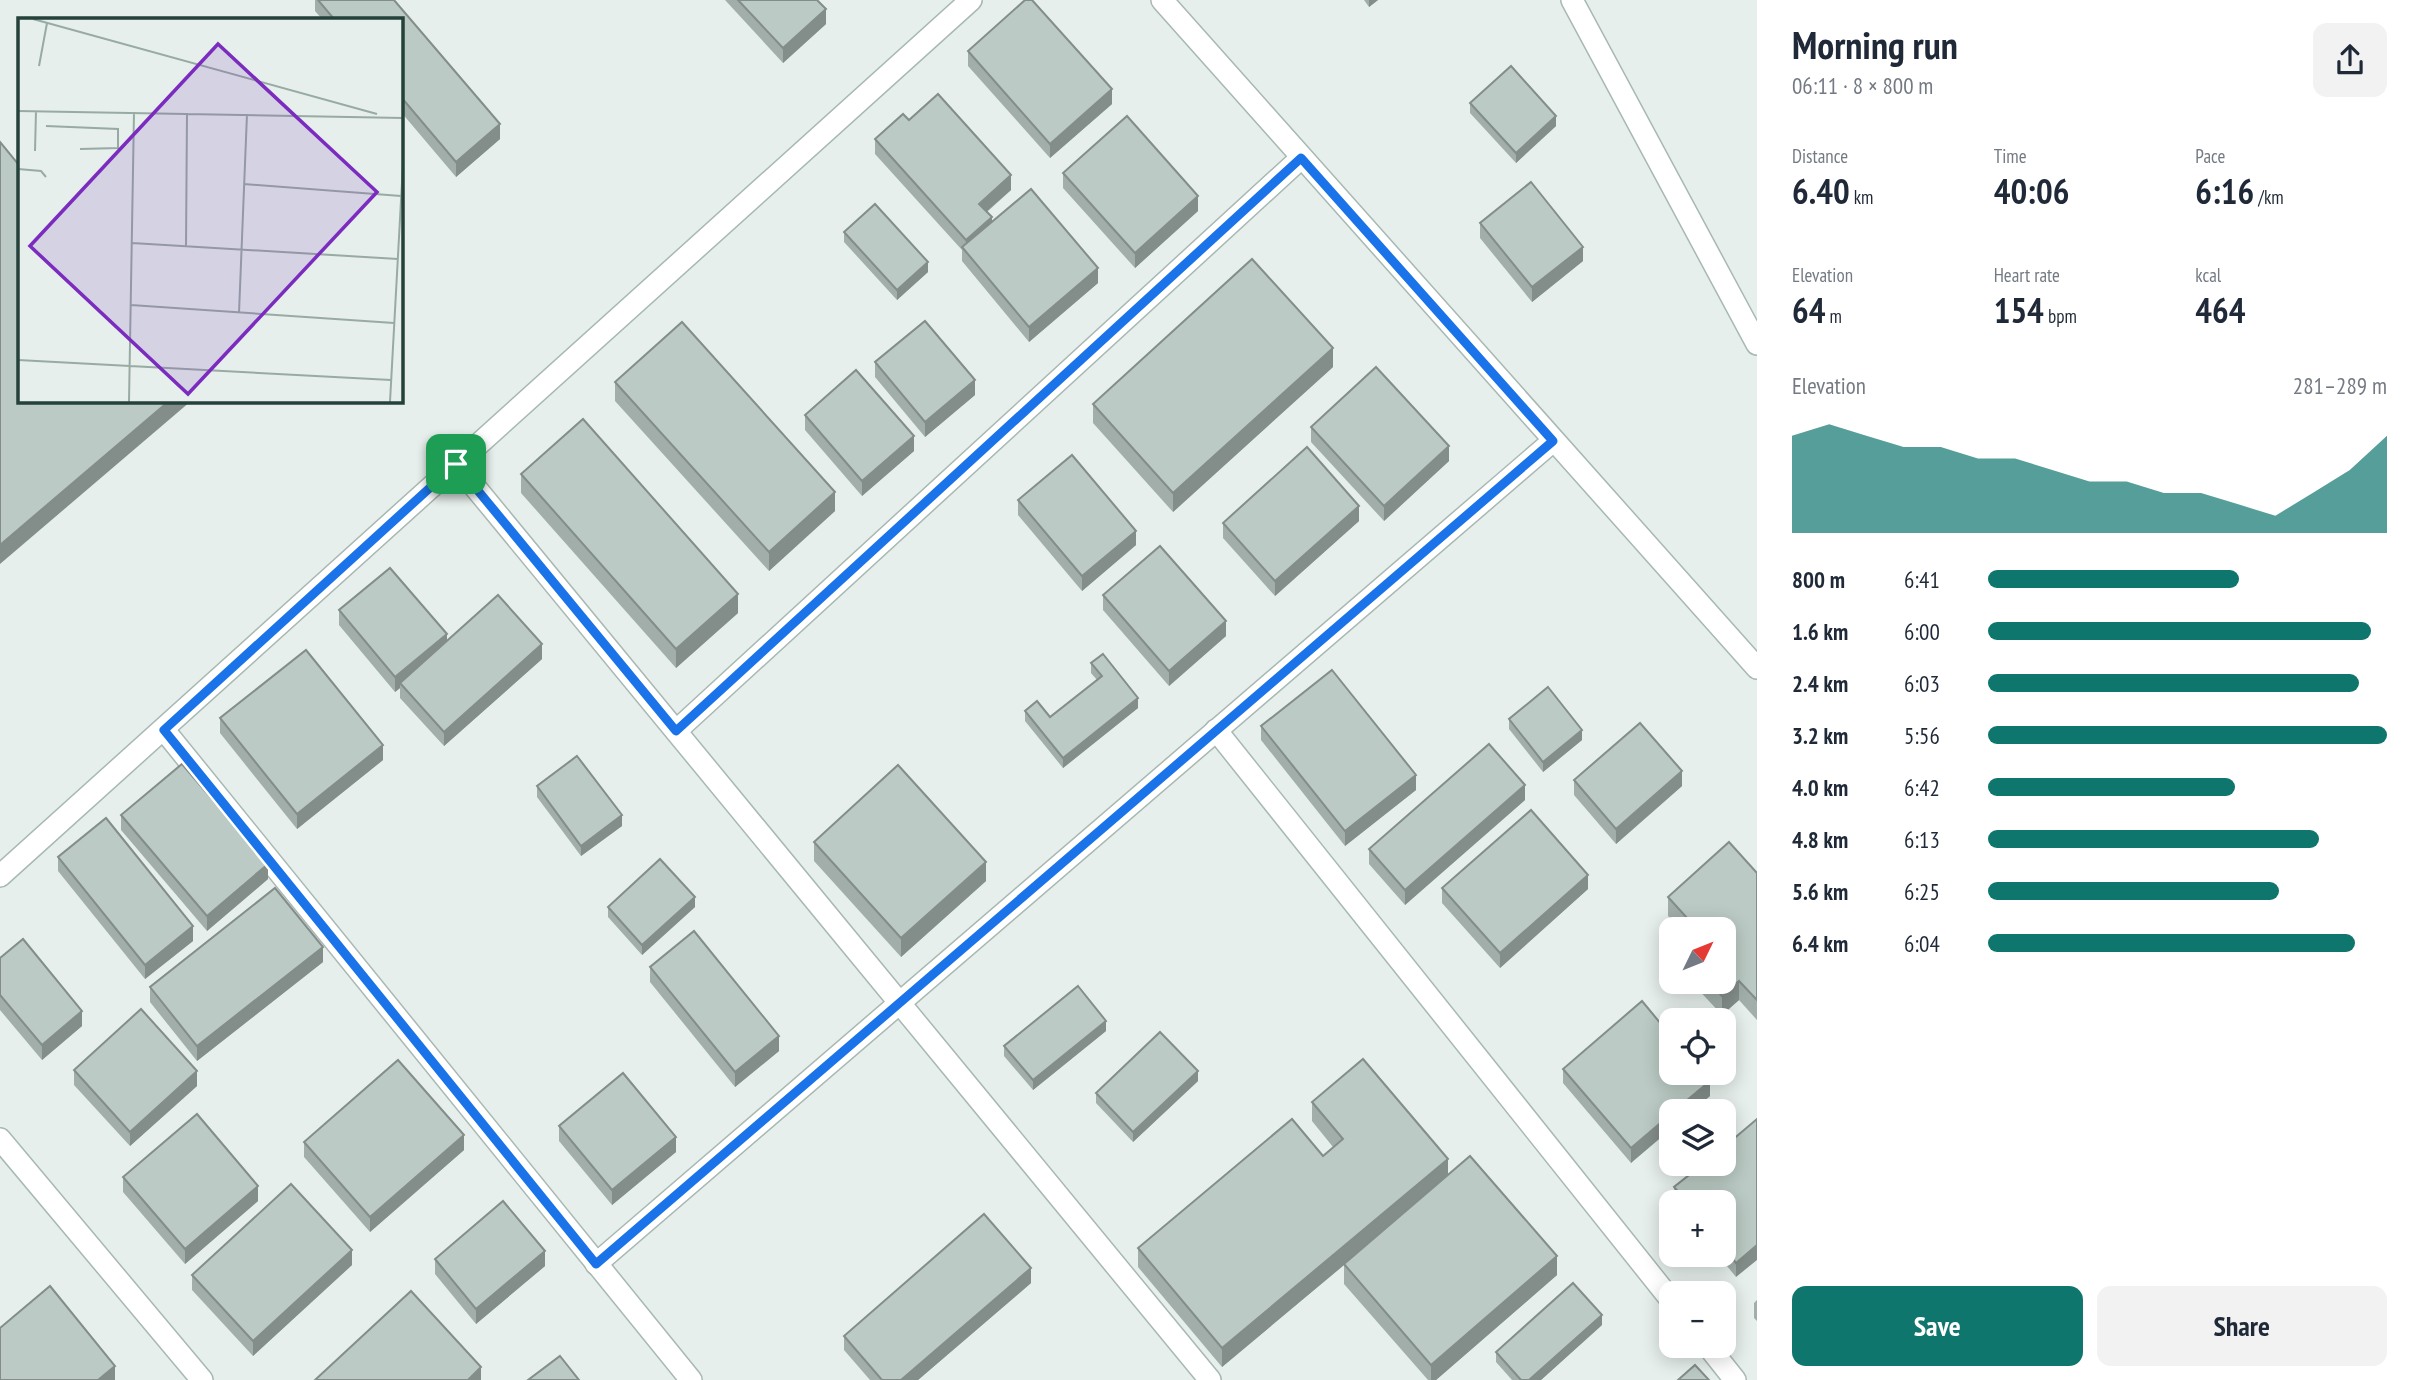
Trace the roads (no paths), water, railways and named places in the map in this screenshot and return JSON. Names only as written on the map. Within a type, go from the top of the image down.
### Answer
[{"type":"street","points":[[0,876],[971,0]]},
{"type":"street","points":[[1161,0],[1757,668]]},
{"type":"street","points":[[1573,0],[1757,344]]},
{"type":"street","points":[[676,731],[1301,158]]},
{"type":"street","points":[[596,1264],[1553,441]]},
{"type":"street","points":[[456,464],[1210,1380]]},
{"type":"street","points":[[164,730],[691,1380]]},
{"type":"street","points":[[1216,730],[1659,1285]]},
{"type":"street","points":[[0,1139],[202,1380]]},
{"type":"street","points":[[1718,1358],[1735,1380]]}]
